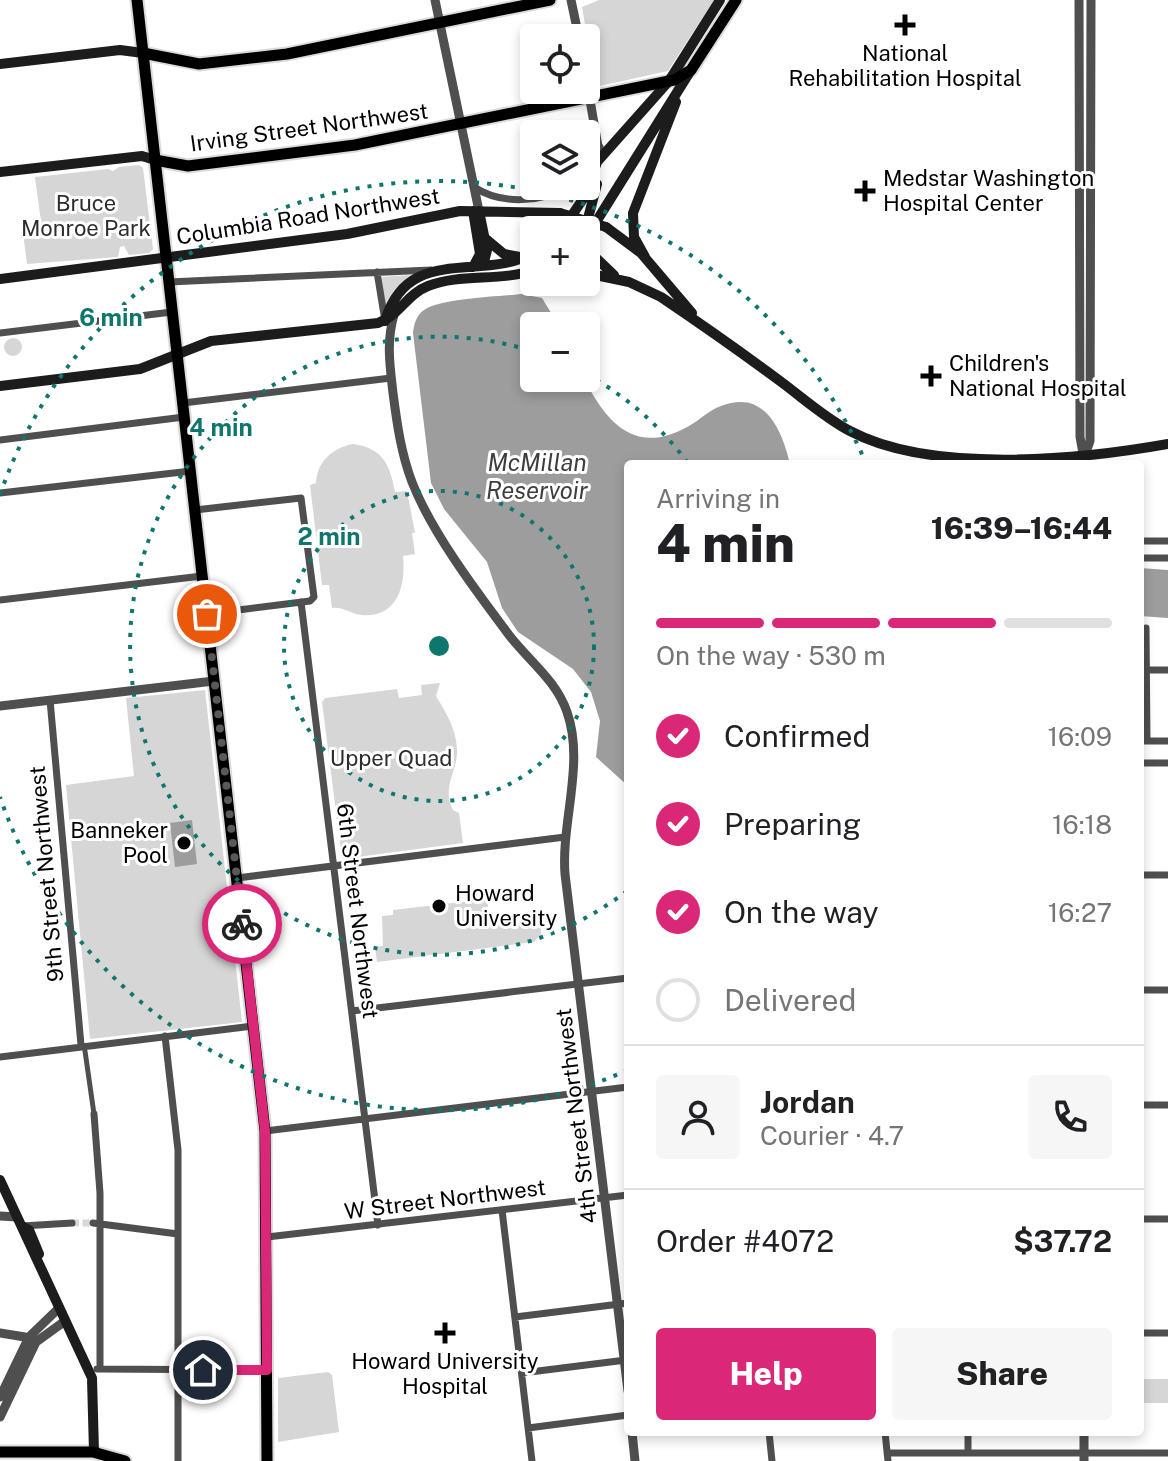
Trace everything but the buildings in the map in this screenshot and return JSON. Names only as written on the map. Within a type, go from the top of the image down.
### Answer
[{"type":"main road","points":[[137,0],[265,1131],[267,1461]]},
{"type":"main road","points":[[0,64],[120,50],[177,62],[205,64],[287,54],[550,0]]},
{"type":"main road","points":[[597,216],[720,0]]},
{"type":"main road","name":"Irving Street Northwest","points":[[600,96],[674,85],[691,70],[736,0]]},
{"type":"main road","points":[[600,153],[674,85]]},
{"type":"main road","points":[[674,85],[633,213],[634,237],[645,257],[705,325]]},
{"type":"main road","name":"Irving Street Northwest","points":[[0,172],[140,156],[193,165],[346,146],[556,104]]},
{"type":"main road","points":[[392,316],[403,294],[416,283],[437,276],[473,272],[488,256],[476,211]]},
{"type":"main road","points":[[476,211],[480,254],[478,266]]},
{"type":"main road","name":"Columbia Road Northwest","points":[[0,279],[351,233],[476,211],[560,213],[606,227],[645,257]]},
{"type":"main road","points":[[485,238],[506,255],[520,255]]},
{"type":"main road","points":[[392,316],[403,287],[418,276],[437,270],[520,257]]},
{"type":"main road","points":[[600,262],[621,280]]},
{"type":"main road","points":[[0,386],[134,370],[209,341],[392,316],[415,293],[434,284],[520,275]]},
{"type":"main road","points":[[600,276],[621,280],[661,297],[705,325],[832,420],[886,447],[946,457],[1085,460],[1168,444]]},
{"type":"main road","points":[[0,1180],[19,1221],[29,1230],[65,1321],[94,1369]]},
{"type":"main road","name":"9th Street Northwest","points":[[94,1369],[94,1456]]},
{"type":"main road","points":[[0,1452],[32,1456],[94,1456],[125,1461]]},
{"type":"street","points":[[435,0],[476,211]]},
{"type":"street","points":[[571,0],[576,24]]},
{"type":"street","points":[[1079,0],[1080,437],[1085,460]]},
{"type":"street","points":[[1085,460],[1090,441],[1091,0]]},
{"type":"street","points":[[473,186],[494,199],[520,199]]},
{"type":"street","points":[[169,282],[437,270]]},
{"type":"street","points":[[377,272],[392,316]]},
{"type":"street","points":[[0,333],[172,312]]},
{"type":"street","name":"4th Street Northwest","points":[[392,316],[389,356],[400,442],[421,500],[503,626],[551,682],[567,711],[573,753],[565,837],[565,874],[604,1198],[623,1304]]},
{"type":"street","points":[[183,403],[391,378]]},
{"type":"street","points":[[0,440],[184,417]]},
{"type":"street","points":[[0,493],[191,471]]},
{"type":"street","points":[[195,510],[286,499],[302,500],[312,579],[314,597],[301,602],[207,614]]},
{"type":"street","points":[[1144,541],[1168,541]]},
{"type":"street","points":[[1144,558],[1168,558]]},
{"type":"street","points":[[0,600],[202,576]]},
{"type":"street","name":"6th Street Northwest","points":[[301,602],[378,1225]]},
{"type":"street","points":[[1144,656],[1146,628]]},
{"type":"street","points":[[1144,670],[1168,670]]},
{"type":"street","points":[[0,706],[214,681]]},
{"type":"street","name":"9th Street Northwest","points":[[50,700],[83,1048],[98,1135],[94,1369]]},
{"type":"street","points":[[1144,741],[1168,741]]},
{"type":"street","points":[[1144,763],[1168,763]]},
{"type":"street","points":[[237,878],[565,837]]},
{"type":"street","points":[[1144,875],[1168,875]]},
{"type":"street","points":[[352,1011],[624,978]]},
{"type":"street","points":[[1144,990],[1168,990]]},
{"type":"street","points":[[0,1057],[253,1026]]},
{"type":"street","points":[[165,1036],[178,1150],[178,1461]]},
{"type":"street","points":[[265,1131],[624,1087]]},
{"type":"street","points":[[1144,1105],[1168,1105]]},
{"type":"street","name":"W Street Northwest","points":[[267,1237],[624,1196]]},
{"type":"street","points":[[502,1210],[532,1461]]},
{"type":"street","points":[[0,1216],[19,1221],[72,1223]]},
{"type":"street","points":[[1144,1219],[1168,1219]]},
{"type":"street","points":[[97,1223],[178,1234]]},
{"type":"street","points":[[515,1317],[623,1304]]},
{"type":"street","points":[[0,1397],[33,1339],[59,1308]]},
{"type":"street","points":[[0,1417],[33,1339],[65,1321]]},
{"type":"street","points":[[0,1333],[33,1339]]},
{"type":"street","points":[[1144,1333],[1168,1333]]},
{"type":"street","points":[[522,1373],[624,1360]]},
{"type":"street","points":[[94,1369],[267,1370]]},
{"type":"street","points":[[528,1428],[624,1416]]},
{"type":"street","points":[[632,1436],[635,1461]]},
{"type":"street","points":[[769,1436],[772,1461]]},
{"type":"street","points":[[885,1436],[888,1457],[968,1453],[1084,1457],[1168,1453]]},
{"type":"street","points":[[968,1436],[968,1453]]},
{"type":"street","points":[[1084,1436],[1084,1457]]},
{"type":"green space","points":[[599,0],[714,0],[668,71],[600,86],[600,24],[585,24],[582,7]]},
{"type":"green space","name":"Bruce Monroe Park","points":[[139,165],[143,168],[153,249],[149,253],[129,255],[124,246],[120,247],[118,257],[27,264],[22,225],[41,222],[35,177],[113,171],[119,167]]},
{"type":"green space","points":[[410,275],[394,290],[384,307],[382,277]]},
{"type":"green space","points":[[13,338],[22,347],[13,356],[4,347]]},
{"type":"green space","points":[[353,444],[372,449],[378,454],[391,474],[395,492],[407,491],[415,533],[412,533],[415,554],[403,556],[403,577],[397,597],[384,611],[374,614],[362,615],[332,608],[329,585],[322,585],[310,485],[316,483],[319,469],[327,457]]},
{"type":"green space","name":"Upper Quad","points":[[440,683],[436,696],[455,734],[457,757],[449,794],[453,810],[459,813],[463,843],[342,859],[322,702],[325,698],[397,689],[399,698],[422,695],[421,685]]},
{"type":"green space","points":[[205,690],[242,1022],[90,1039],[66,785],[134,776],[126,698]]},
{"type":"green space","points":[[487,899],[490,920],[515,924],[541,921],[541,934],[534,942],[377,962],[375,947],[383,946],[382,916],[393,915],[393,910]]},
{"type":"green space","points":[[328,1372],[332,1375],[339,1432],[278,1442],[278,1378]]},
{"type":"green space","points":[[1144,1379],[1168,1379],[1168,1403],[1144,1403]]},
{"type":"water","name":"McMillan Reservoir","points":[[520,294],[542,298],[550,312],[520,312],[520,392],[591,392],[603,410],[626,431],[654,438],[689,426],[721,406],[749,403],[769,416],[782,438],[789,460],[624,460],[624,782],[596,757],[600,721],[591,692],[573,669],[518,632],[502,608],[487,562],[444,509],[431,483],[413,333],[416,320],[424,310],[444,303]]},
{"type":"water","points":[[1144,568],[1168,570],[1168,618],[1144,616]]},
{"type":"water","name":"Banneker Pool","points":[[192,820],[197,864],[175,867],[170,823]]},
{"type":"tunnel","points":[[72,1223],[93,1223]]},
{"type":"way so far","points":[[207,614],[242,924]]},
{"type":"place","name":"National Rehabilitation Hospital","points":[[905,25]]},
{"type":"place","name":"Medstar Washington Hospital Center","points":[[865,191]]},
{"type":"place","name":"Children's National Hospital","points":[[931,376]]},
{"type":"place","name":"Banneker Pool","points":[[184,843]]},
{"type":"place","name":"Howard University","points":[[439,906]]},
{"type":"place","name":"Howard University Hospital","points":[[445,1333]]},
{"type":"route","points":[[203,1370],[267,1370],[265,1131],[242,924]]}]
